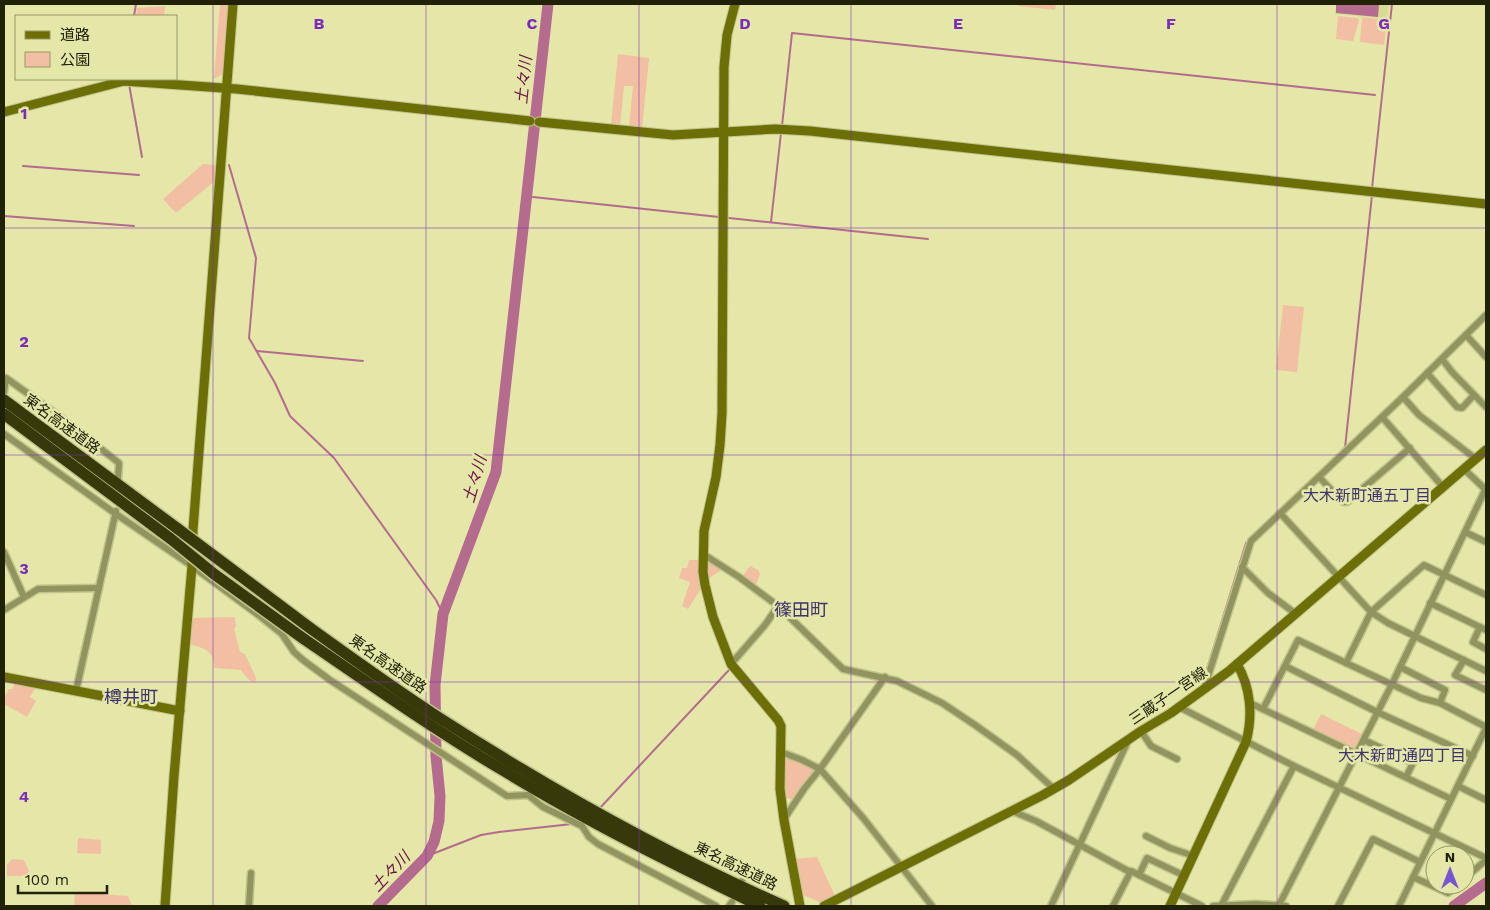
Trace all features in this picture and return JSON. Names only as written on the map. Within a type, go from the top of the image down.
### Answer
[{"type":"highway","name":"東名高速道路","points":[[4,400],[310,628],[532,781]]},
{"type":"highway","name":"東名高速道路","points":[[4,414],[171,539],[214,574],[304,639],[430,725],[598,818],[671,863],[760,906]]},
{"type":"highway","name":"東名高速道路","points":[[598,818],[670,850],[784,906]]},
{"type":"street","points":[[165,906],[233,4]]},
{"type":"street","points":[[735,4],[727,35],[724,67],[722,413],[714,486],[704,531],[705,585],[713,617],[731,664],[778,720],[782,734],[780,789],[800,906]]},
{"type":"street","points":[[4,112],[124,81],[227,88],[654,135],[775,129],[810,130],[951,147],[1486,204]]},
{"type":"street","points":[[1204,689],[1251,541],[1403,397],[1486,315]]},
{"type":"street","points":[[1466,335],[1486,357]]},
{"type":"street","points":[[1442,359],[1486,407]]},
{"type":"street","points":[[1427,373],[1458,407],[1462,408],[1474,395]]},
{"type":"street","points":[[4,392],[6,378],[119,463],[118,478]]},
{"type":"street","points":[[1403,397],[1419,415],[1476,459]]},
{"type":"street","points":[[1382,417],[1443,487]]},
{"type":"street","points":[[4,434],[192,566],[282,634],[294,652],[330,680],[507,796],[528,795],[543,807],[582,826],[589,837],[598,844],[716,906]]},
{"type":"street","points":[[1319,477],[1343,502],[1347,502],[1410,448]]},
{"type":"street","name":"三蔵子一宮線","points":[[824,906],[1054,789],[1141,730],[1179,707],[1237,664],[1486,450]]},
{"type":"street","points":[[1213,906],[1283,906],[1486,490],[1464,469]]},
{"type":"street","points":[[76,691],[116,512]]},
{"type":"street","points":[[1280,513],[1371,612],[1486,671]]},
{"type":"street","points":[[1465,532],[1486,542]]},
{"type":"street","points":[[4,552],[24,597]]},
{"type":"street","points":[[703,554],[739,577],[778,606],[842,669],[897,681],[942,703],[1017,756],[1054,789]]},
{"type":"street","points":[[1346,663],[1371,612],[1424,565],[1486,595]]},
{"type":"street","points":[[1242,566],[1263,588],[1296,614]]},
{"type":"street","points":[[4,610],[24,597],[44,588],[99,588]]},
{"type":"street","points":[[1430,603],[1483,629],[1473,642],[1486,649]]},
{"type":"street","points":[[731,664],[765,625],[778,606]]},
{"type":"street","points":[[1263,709],[1298,640],[1420,698],[1440,703],[1486,728],[1399,906]]},
{"type":"street","points":[[1464,660],[1456,675],[1486,690]]},
{"type":"street","points":[[1170,906],[1246,742],[1250,724],[1250,703],[1242,672],[1237,664]]},
{"type":"street","points":[[1285,666],[1473,756]]},
{"type":"street","points":[[1400,667],[1445,690],[1440,703]]},
{"type":"street","points":[[4,677],[180,711]]},
{"type":"street","points":[[784,820],[804,789],[885,677]]},
{"type":"street","points":[[1250,703],[1451,799]]},
{"type":"street","points":[[1179,707],[1294,766],[1486,859],[1475,869]]},
{"type":"street","points":[[1141,730],[1151,746],[1177,759]]},
{"type":"street","points":[[1050,906],[1128,739]]},
{"type":"street","points":[[1364,740],[1413,764],[1406,777]]},
{"type":"street","points":[[781,752],[820,769],[864,819],[932,906]]},
{"type":"street","points":[[1221,906],[1294,766]]},
{"type":"street","points":[[1458,786],[1486,800]]},
{"type":"street","points":[[1012,811],[1130,872],[1202,906]]},
{"type":"street","points":[[1146,836],[1170,848],[1194,856]]},
{"type":"street","points":[[1338,906],[1373,839],[1420,862]]},
{"type":"street","points":[[1139,875],[1147,858],[1185,876]]},
{"type":"street","points":[[1113,906],[1130,872]]},
{"type":"street","points":[[249,906],[251,873]]},
{"type":"street","points":[[1413,876],[1425,882]]},
{"type":"shaded area","points":[[1336,4],[1389,4],[1387,19],[1335,14]]},
{"type":"shaded area","points":[[1336,4],[1379,4],[1378,17],[1336,13]]},
{"type":"green space","points":[[220,4],[229,4],[224,73],[214,79]]},
{"type":"green space","points":[[1018,4],[1056,4],[1055,10],[1018,6]]},
{"type":"green space","points":[[165,6],[164,15],[136,15],[137,8]]},
{"type":"green space","points":[[1338,16],[1358,18],[1359,21],[1353,41],[1336,39]]},
{"type":"green space","points":[[1362,17],[1387,20],[1384,45],[1360,42]]},
{"type":"green space","points":[[618,54],[649,58],[642,129],[629,127],[633,86],[624,86],[620,126],[611,125]]},
{"type":"green space","points":[[203,164],[217,165],[216,180],[176,213],[163,199]]},
{"type":"green space","points":[[1283,305],[1304,307],[1297,372],[1276,370]]},
{"type":"green space","points":[[709,559],[723,569],[708,579],[706,561]]},
{"type":"green space","points":[[689,560],[701,560],[702,587],[688,609],[682,606],[690,582],[679,578],[682,568],[687,568]]},
{"type":"green space","points":[[750,566],[758,570],[760,574],[755,587],[742,577]]},
{"type":"green space","points":[[235,617],[236,626],[234,629],[240,652],[245,654],[256,678],[255,683],[249,680],[241,670],[214,668],[214,662],[208,651],[190,644],[191,620],[194,618]]},
{"type":"green space","points":[[15,683],[36,687],[30,697],[36,701],[27,717],[4,704],[4,698]]},
{"type":"green space","points":[[1321,714],[1362,734],[1353,750],[1313,730]]},
{"type":"green space","points":[[785,758],[813,769],[814,772],[794,800],[784,797]]},
{"type":"green space","points":[[79,838],[101,840],[101,854],[77,853]]},
{"type":"green space","points":[[817,857],[835,896],[822,903],[801,894],[794,859]]},
{"type":"green space","points":[[12,859],[24,860],[29,871],[26,876],[7,876],[7,865]]},
{"type":"green space","points":[[75,892],[128,896],[132,906],[74,906]]},
{"type":"waterway","points":[[134,15],[136,4]]},
{"type":"waterway","name":"土々川","points":[[378,906],[427,856],[434,842],[439,821],[440,796],[436,756],[435,685],[443,614],[496,472],[548,4]]},
{"type":"waterway","points":[[1372,188],[1392,4]]},
{"type":"waterway","points":[[782,126],[792,33],[1375,95]]},
{"type":"waterway","points":[[129,84],[142,157]]},
{"type":"waterway","points":[[771,222],[781,133]]},
{"type":"waterway","points":[[229,165],[256,258],[249,338],[275,383],[290,416],[334,458],[436,600],[443,614]]},
{"type":"waterway","points":[[23,166],[139,175]]},
{"type":"waterway","points":[[1268,521],[1345,448],[1372,195]]},
{"type":"waterway","points":[[533,197],[719,217]]},
{"type":"waterway","points":[[4,216],[134,226]]},
{"type":"waterway","points":[[729,218],[928,239]]},
{"type":"waterway","points":[[257,351],[363,361]]},
{"type":"waterway","points":[[1203,682],[1246,543],[1249,540]]},
{"type":"waterway","points":[[599,809],[729,670]]},
{"type":"waterway","points":[[427,856],[481,835],[572,824]]},
{"type":"waterway","points":[[1454,906],[1486,883]]},
{"type":"district","name":"大木新町通五丁目","points":[[1367,495]]},
{"type":"district","name":"篠田町","points":[[801,610]]},
{"type":"district","name":"樽井町","points":[[131,697]]},
{"type":"district","name":"大木新町通四丁目","points":[[1402,755]]}]
